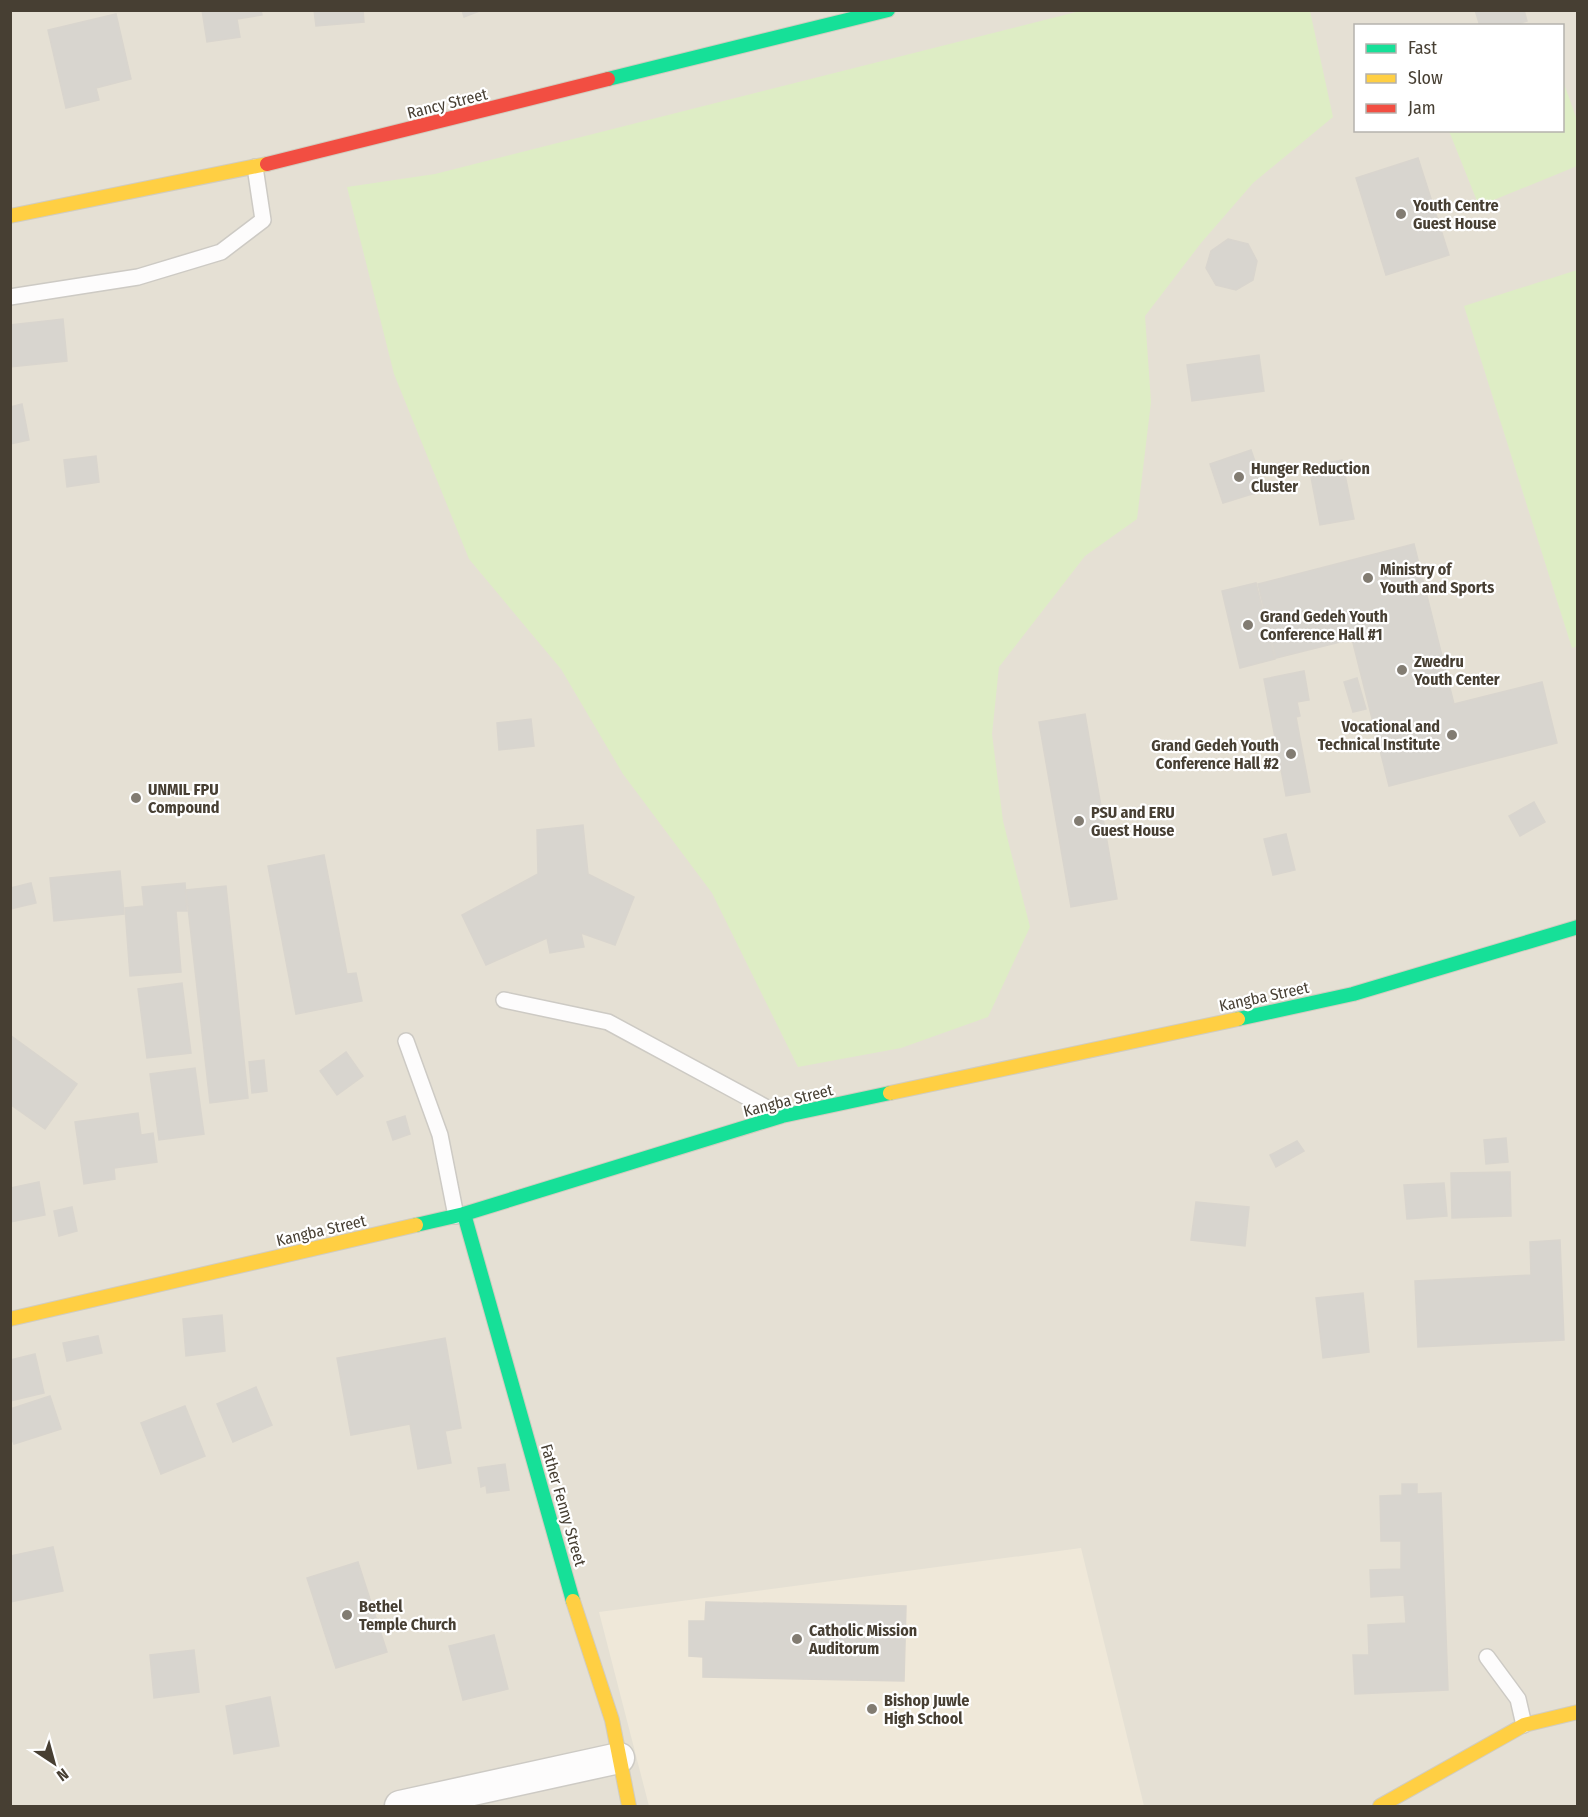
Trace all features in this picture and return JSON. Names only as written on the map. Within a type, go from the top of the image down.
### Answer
[{"type":"street","name":"Rancy Street","points":[[10,216],[255,167],[888,10]]},
{"type":"street","name":"Kangba Street","points":[[10,1319],[460,1215],[782,1116],[1353,994],[1578,927]]},
{"type":"street","name":"Father Fenny Street","points":[[460,1215],[579,1618],[612,1720],[629,1806]]},
{"type":"street","points":[[1380,1806],[1524,1725],[1578,1712]]},
{"type":"street","points":[[400,1806],[619,1758]]},
{"type":"lane","points":[[10,297],[138,277],[221,252],[262,220],[255,167]]},
{"type":"lane","points":[[504,1000],[608,1022],[782,1116]]},
{"type":"lane","points":[[406,1041],[440,1135],[460,1215]]},
{"type":"lane","points":[[1487,1657],[1518,1699],[1524,1725]]},
{"type":"shaded area","points":[[11,11],[1577,11],[1577,1806],[11,1806]]},
{"type":"shaded area","name":"Bishop Juwle High School","points":[[1081,1548],[1144,1806],[649,1806],[599,1612]]},
{"type":"green space","points":[[1080,11],[1310,11],[1333,117],[1253,183],[1201,243],[1145,316],[1151,402],[1137,519],[1085,556],[999,667],[992,734],[1003,821],[1030,927],[988,1017],[901,1048],[798,1067],[712,893],[623,774],[561,669],[469,559],[394,374],[347,187],[435,174]]},
{"type":"green space","points":[[1564,84],[1577,120],[1577,166],[1479,206],[1449,132],[1564,132]]},
{"type":"green space","points":[[1577,270],[1578,646],[1572,648],[1464,306]]},
{"type":"building","points":[[202,10],[261,10],[262,15],[237,19],[240,37],[207,42]]},
{"type":"building","points":[[314,10],[363,10],[364,22],[316,26]]},
{"type":"building","points":[[462,10],[482,10],[464,17]]},
{"type":"building","points":[[1475,10],[1524,10],[1527,21],[1518,24],[1479,24]]},
{"type":"building","points":[[116,14],[131,79],[96,88],[99,100],[66,108],[48,30]]},
{"type":"building","points":[[1418,158],[1449,255],[1386,275],[1356,178]]},
{"type":"building","points":[[1228,239],[1248,244],[1257,261],[1253,280],[1236,290],[1216,285],[1206,268],[1211,251]]},
{"type":"building","points":[[63,319],[67,361],[10,367],[10,325]]},
{"type":"building","points":[[1259,355],[1264,391],[1192,401],[1187,365]]},
{"type":"building","points":[[22,404],[29,440],[10,444],[10,407]]},
{"type":"building","points":[[1251,450],[1265,490],[1223,503],[1210,464]]},
{"type":"building","points":[[96,456],[99,482],[67,487],[64,460]]},
{"type":"building","points":[[1342,460],[1354,519],[1320,525],[1309,466]]},
{"type":"building","name":"Zwedru Youth Center","points":[[1414,544],[1454,704],[1542,682],[1557,743],[1389,786],[1352,639],[1276,658],[1258,584]]},
{"type":"building","name":"Grand Gedeh Youth Conference Hall #1","points":[[1256,583],[1275,659],[1240,668],[1222,591]]},
{"type":"building","name":"Grand Gedeh Youth Conference Hall #2","points":[[1304,671],[1309,700],[1297,702],[1300,716],[1296,717],[1310,792],[1286,796],[1264,679]]},
{"type":"building","points":[[1357,678],[1366,709],[1353,712],[1344,682]]},
{"type":"building","points":[[1085,714],[1117,899],[1071,907],[1039,722]]},
{"type":"building","points":[[531,719],[534,746],[499,750],[497,723]]},
{"type":"building","points":[[1534,802],[1545,822],[1520,836],[1509,816]]},
{"type":"building","points":[[583,825],[588,874],[634,897],[615,945],[581,933],[584,947],[550,953],[547,938],[486,965],[462,915],[538,874],[537,830]]},
{"type":"building","points":[[1286,834],[1295,870],[1273,875],[1264,839]]},
{"type":"building","points":[[324,855],[347,974],[356,973],[362,1001],[296,1014],[268,866]]},
{"type":"building","points":[[120,871],[124,914],[54,921],[50,878]]},
{"type":"building","points":[[31,883],[36,903],[10,909],[10,888]]},
{"type":"building","points":[[185,883],[187,911],[176,911],[181,972],[130,976],[125,908],[144,906],[142,887]]},
{"type":"building","points":[[226,886],[248,1098],[210,1103],[186,890]]},
{"type":"building","points":[[182,983],[191,1053],[147,1058],[138,989]]},
{"type":"building","points":[[10,1035],[77,1084],[45,1129],[10,1104]]},
{"type":"building","points":[[346,1052],[363,1076],[337,1095],[320,1071]]},
{"type":"building","points":[[264,1060],[267,1091],[252,1093],[249,1062]]},
{"type":"building","points":[[195,1068],[204,1134],[159,1140],[150,1074]]},
{"type":"building","points":[[138,1113],[141,1135],[153,1133],[157,1162],[114,1168],[115,1179],[84,1184],[75,1122]]},
{"type":"building","points":[[405,1116],[410,1134],[393,1140],[387,1122]]},
{"type":"building","points":[[1506,1138],[1508,1162],[1486,1164],[1484,1140]]},
{"type":"building","points":[[1297,1141],[1304,1151],[1276,1167],[1270,1155]]},
{"type":"building","points":[[1510,1172],[1511,1216],[1452,1218],[1451,1173]]},
{"type":"building","points":[[39,1182],[45,1215],[10,1222],[10,1188]]},
{"type":"building","points":[[1444,1183],[1447,1216],[1407,1219],[1404,1185]]},
{"type":"building","points":[[1196,1202],[1249,1207],[1245,1246],[1191,1240]]},
{"type":"building","points":[[72,1207],[77,1231],[59,1236],[54,1211]]},
{"type":"building","points":[[1560,1240],[1564,1340],[1418,1347],[1415,1281],[1531,1275],[1530,1242]]},
{"type":"building","points":[[1363,1293],[1369,1352],[1323,1358],[1316,1298]]},
{"type":"building","points":[[222,1315],[225,1351],[186,1356],[183,1319]]},
{"type":"building","points":[[98,1336],[102,1353],[67,1361],[63,1343]]},
{"type":"building","points":[[445,1338],[461,1428],[445,1431],[451,1463],[418,1469],[410,1424],[351,1435],[337,1358]]},
{"type":"building","points":[[35,1354],[44,1393],[10,1401],[10,1360]]},
{"type":"building","points":[[256,1387],[272,1425],[233,1442],[217,1404]]},
{"type":"building","points":[[50,1396],[61,1429],[14,1444],[10,1434],[10,1409]]},
{"type":"building","points":[[185,1406],[205,1456],[161,1474],[141,1423]]},
{"type":"building","points":[[505,1464],[509,1490],[487,1493],[486,1485],[481,1487],[478,1468]]},
{"type":"building","points":[[1402,1484],[1417,1484],[1417,1494],[1441,1493],[1448,1690],[1355,1694],[1353,1655],[1369,1655],[1368,1625],[1406,1623],[1404,1595],[1371,1597],[1370,1570],[1401,1569],[1401,1541],[1381,1541],[1380,1496],[1402,1495]]},
{"type":"building","points":[[53,1547],[63,1591],[10,1602],[10,1556]]},
{"type":"building","name":"Bethel Temple Church","points":[[358,1562],[387,1652],[336,1668],[307,1578]]},
{"type":"building","name":"Catholic Mission Auditorum","points":[[706,1602],[906,1606],[904,1681],[703,1677],[703,1657],[689,1656],[689,1621],[705,1621]]},
{"type":"building","points":[[494,1635],[508,1689],[463,1700],[449,1646]]},
{"type":"building","points":[[194,1650],[199,1692],[154,1698],[150,1655]]},
{"type":"building","points":[[270,1697],[279,1746],[234,1754],[226,1706]]},
{"type":"traffic: fast","points":[[608,79],[888,10]]},
{"type":"traffic: fast","points":[[1238,1019],[1353,994],[1578,927]]},
{"type":"traffic: fast","points":[[416,1225],[464,1214],[782,1116],[890,1093]]},
{"type":"traffic: fast","points":[[464,1214],[573,1601]]},
{"type":"traffic: slow","points":[[10,216],[267,164]]},
{"type":"traffic: slow","points":[[890,1093],[1238,1019]]},
{"type":"traffic: slow","points":[[10,1319],[416,1225]]},
{"type":"traffic: slow","points":[[573,1601],[612,1720],[629,1806]]},
{"type":"traffic: slow","points":[[1380,1806],[1524,1725],[1578,1712]]},
{"type":"traffic: jam","points":[[267,164],[608,79]]},
{"type":"place","name":"Youth Centre Guest House","points":[[1401,214]]},
{"type":"place","name":"Hunger Reduction Cluster","points":[[1239,477]]},
{"type":"place","name":"Ministry of Youth and Sports","points":[[1368,578]]},
{"type":"place","name":"Grand Gedeh Youth Conference Hall #1","points":[[1248,625]]},
{"type":"place","name":"Zwedru Youth Center","points":[[1402,670]]},
{"type":"place","name":"Vocational and Technical Institute","points":[[1452,735]]},
{"type":"place","name":"Grand Gedeh Youth Conference Hall #2","points":[[1291,754]]},
{"type":"place","name":"UNMIL FPU Compound","points":[[136,798]]},
{"type":"place","name":"PSU and ERU Guest House","points":[[1079,821]]},
{"type":"place","name":"Bethel Temple Church","points":[[347,1615]]},
{"type":"place","name":"Catholic Mission Auditorum","points":[[797,1639]]},
{"type":"place","name":"Bishop Juwle High School","points":[[872,1709]]}]
